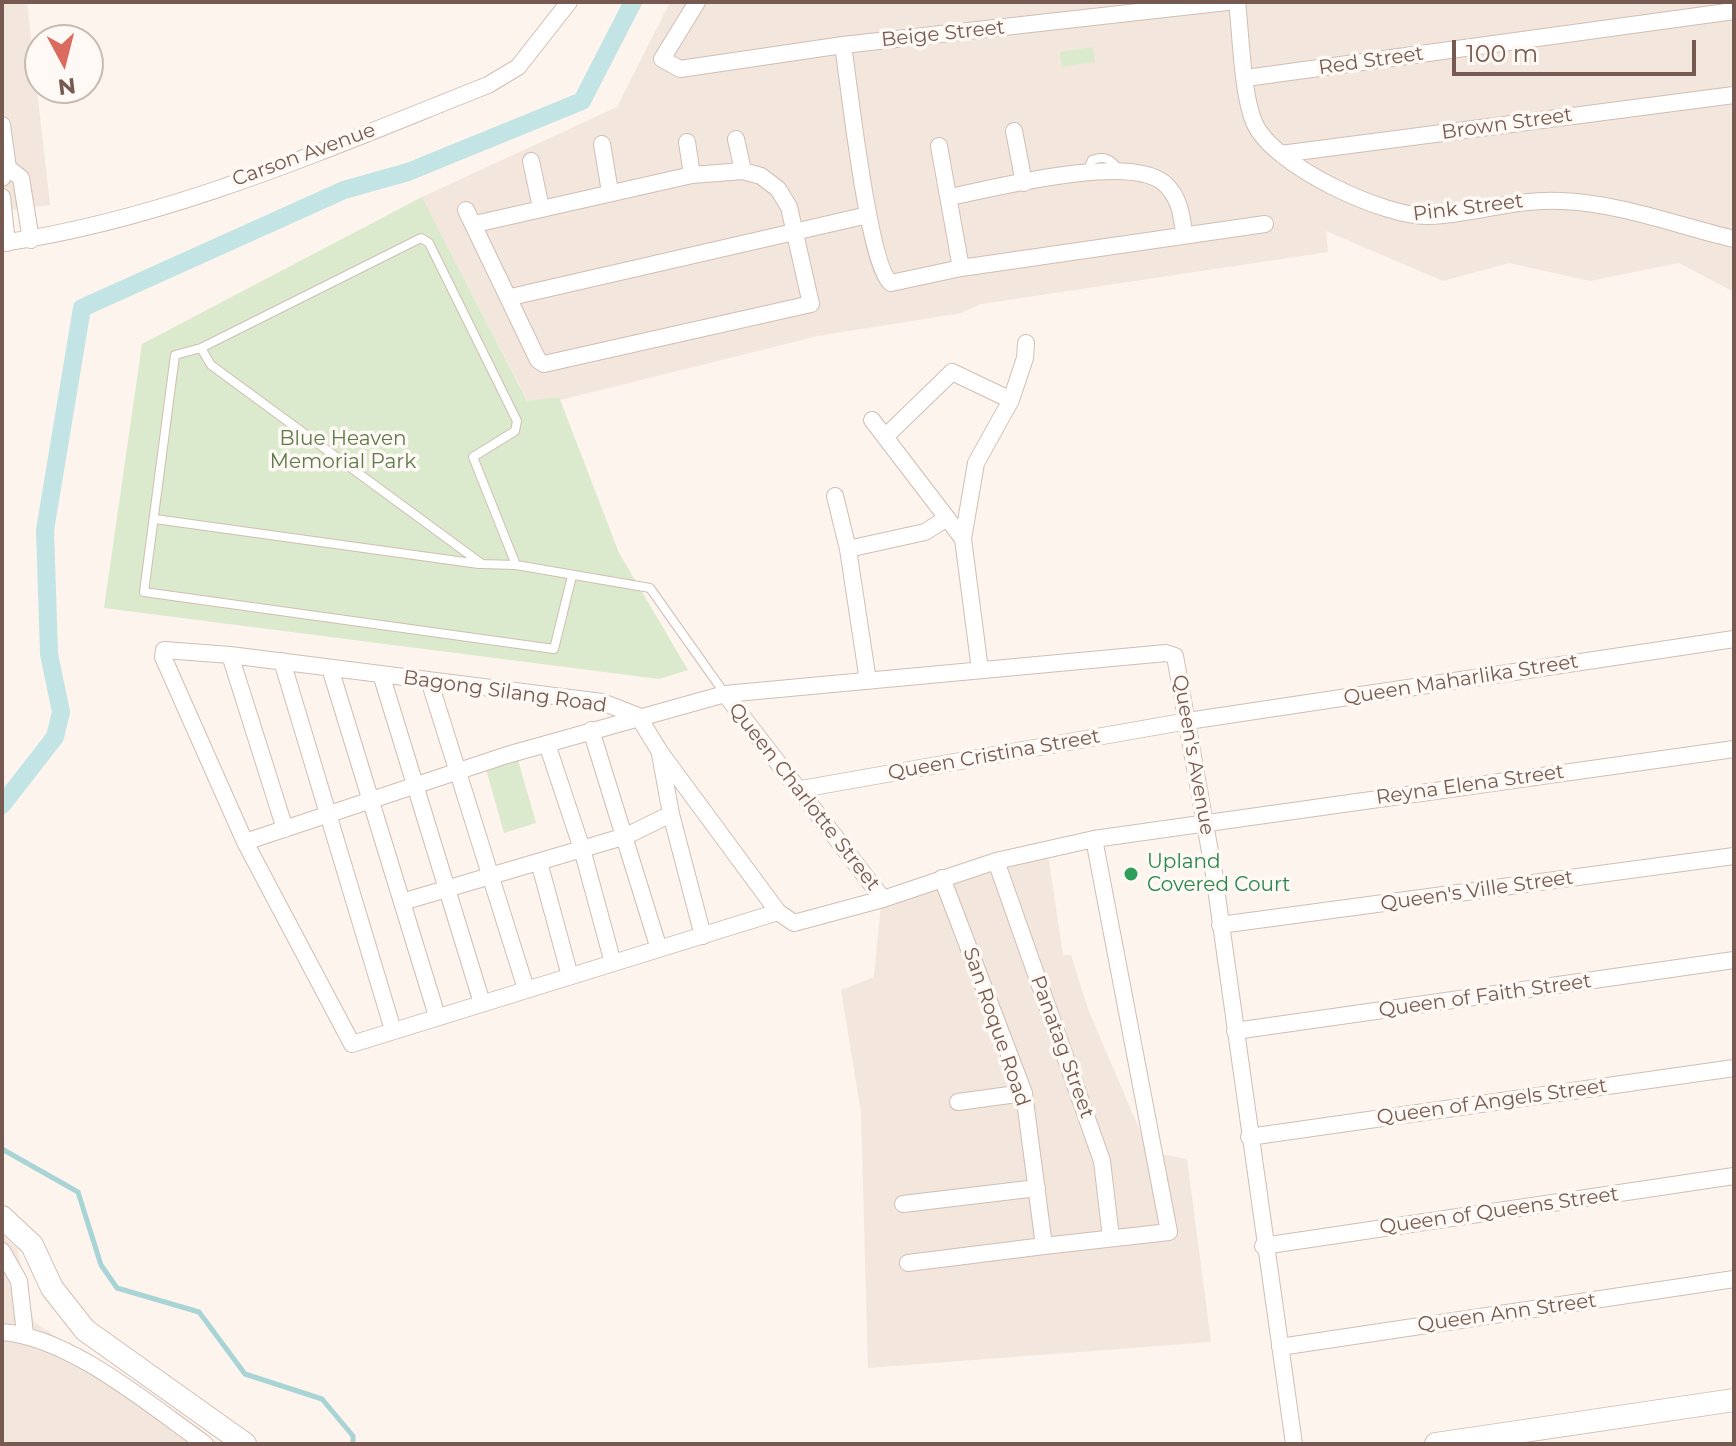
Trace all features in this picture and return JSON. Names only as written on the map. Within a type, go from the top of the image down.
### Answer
[{"type":"street","name":"Carson Avenue","points":[[5,243],[83,231],[287,164],[488,85],[518,67],[569,2]]},
{"type":"street","name":"Beige Street","points":[[697,2],[662,59],[680,69],[843,45],[1227,2]]},
{"type":"street","name":"Pink Street","points":[[1237,2],[1254,123],[1281,154],[1320,180],[1404,215],[1431,216],[1534,200],[1565,201],[1734,239]]},
{"type":"street","name":"Red Street","points":[[1246,78],[1734,11]]},
{"type":"street","points":[[843,45],[868,215],[884,275],[891,283],[961,268],[1265,224]]},
{"type":"street","name":"Brown Street","points":[[1281,154],[1734,95]]},
{"type":"street","points":[[2,125],[4,172],[21,178],[31,240]]},
{"type":"street","points":[[1014,131],[1024,183]]},
{"type":"street","points":[[736,139],[743,171]]},
{"type":"street","points":[[687,142],[692,175]]},
{"type":"street","points":[[602,144],[610,192]]},
{"type":"street","points":[[939,146],[961,268]]},
{"type":"street","points":[[531,161],[541,208]]},
{"type":"street","points":[[950,197],[1087,172],[1119,170],[1144,173],[1163,183],[1178,202],[1184,234]]},
{"type":"street","points":[[743,171],[761,176],[778,189],[789,207],[811,304],[554,364],[544,364],[538,360],[511,297],[470,217],[541,208],[692,175],[743,171]]},
{"type":"street","points":[[2,197],[5,243]]},
{"type":"street","points":[[511,297],[868,215]]},
{"type":"street","points":[[980,670],[963,539],[976,463],[1011,400],[1025,358],[1026,343]]},
{"type":"street","points":[[886,436],[952,372],[1011,400]]},
{"type":"street","points":[[872,420],[963,539]]},
{"type":"street","points":[[835,496],[848,549],[868,681]]},
{"type":"street","points":[[848,549],[925,532],[947,518]]},
{"type":"street","name":"Queen Maharlika Street","points":[[1188,721],[1734,639]]},
{"type":"street","name":"Bagong Silang Road","points":[[245,842],[163,657],[164,650],[282,661],[602,702],[638,716]]},
{"type":"street","name":"Queen's Avenue","points":[[245,842],[374,802],[458,771],[638,716],[725,694],[1166,653],[1175,656],[1205,821],[1263,1246],[1294,1444]]},
{"type":"street","points":[[230,655],[285,829]]},
{"type":"street","points":[[282,661],[393,1030]]},
{"type":"street","points":[[330,668],[374,802],[437,1016]]},
{"type":"street","points":[[381,674],[482,1003]]},
{"type":"street","points":[[429,680],[526,989]]},
{"type":"street","name":"Queen Charlotte Street","points":[[725,694],[883,899]]},
{"type":"street","points":[[638,716],[660,752],[778,912],[794,923],[883,899]]},
{"type":"street","name":"Queen Cristina Street","points":[[801,789],[1188,721]]},
{"type":"street","points":[[591,730],[659,949]]},
{"type":"street","points":[[547,744],[582,849],[613,963]]},
{"type":"street","name":"Reyna Elena Street","points":[[883,899],[996,861],[1094,839],[1734,749]]},
{"type":"street","points":[[660,752],[671,814],[703,936]]},
{"type":"street","points":[[402,902],[626,836],[671,814]]},
{"type":"street","points":[[908,1263],[1169,1232],[1094,839]]},
{"type":"street","points":[[245,842],[347,1039],[359,1043],[437,1016],[778,912]]},
{"type":"street","name":"Queen's Ville Street","points":[[1220,925],[1734,856]]},
{"type":"street","name":"Panatag Street","points":[[996,861],[1102,1161],[1111,1238]]},
{"type":"street","points":[[539,862],[570,976]]},
{"type":"street","name":"San Roque Road","points":[[942,878],[1024,1093],[1044,1246]]},
{"type":"street","name":"Queen of Faith Street","points":[[1235,1031],[1734,960]]},
{"type":"street","name":"Queen of Angels Street","points":[[1249,1137],[1734,1068]]},
{"type":"street","points":[[958,1102],[1024,1093]]},
{"type":"street","name":"Queen of Queens Street","points":[[1263,1246],[1734,1176]]},
{"type":"street","points":[[903,1204],[1037,1188]]},
{"type":"street","points":[[2,1217],[32,1245],[52,1288],[85,1330],[245,1444]]},
{"type":"street","points":[[2,1251],[19,1281],[25,1334]]},
{"type":"street","name":"Queen Ann Street","points":[[1280,1347],[1734,1279]]},
{"type":"street","points":[[2,1332],[25,1334],[117,1383],[205,1444]]},
{"type":"street","points":[[1436,1444],[1734,1400]]},
{"type":"lane","points":[[516,565],[473,457],[515,431],[517,421],[429,243],[421,238],[201,348],[175,355],[144,592],[554,649],[572,576]]},
{"type":"lane","points":[[201,348],[211,365],[482,564]]},
{"type":"lane","points":[[155,519],[482,564],[516,565],[650,588],[725,694]]},
{"type":"shaded area","points":[[2,2],[27,2],[29,24],[24,24],[24,104],[39,104],[50,205],[2,211]]},
{"type":"shaded area","points":[[670,2],[1734,2],[1734,292],[1679,263],[1590,281],[1509,263],[1443,281],[1326,231],[1328,252],[981,304],[961,313],[818,336],[560,400],[559,397],[528,402],[422,197],[617,107]]},
{"type":"shaded area","points":[[1048,855],[1063,955],[1071,955],[1088,1009],[1149,1152],[1187,1159],[1211,1342],[868,1368],[861,1113],[841,990],[874,977],[881,905]]},
{"type":"shaded area","points":[[2,1235],[17,1248],[34,1322],[220,1444],[2,1444]]},
{"type":"green space","points":[[1093,47],[1095,62],[1062,67],[1060,52]]},
{"type":"green space","name":"Blue Heaven Memorial Park","points":[[422,197],[527,401],[559,397],[619,553],[688,670],[659,679],[104,608],[142,344]]},
{"type":"green space","points":[[518,760],[536,823],[504,833],[486,769]]},
{"type":"waterway","points":[[2,805],[55,737],[61,712],[49,654],[45,530],[82,308],[344,190],[408,172],[582,101],[633,2]]},
{"type":"waterway","points":[[2,1149],[78,1192],[101,1265],[117,1288],[199,1312],[245,1374],[322,1399],[353,1436],[353,1444]]},
{"type":"place","name":"Upland Covered Court","points":[[1131,874]]}]
